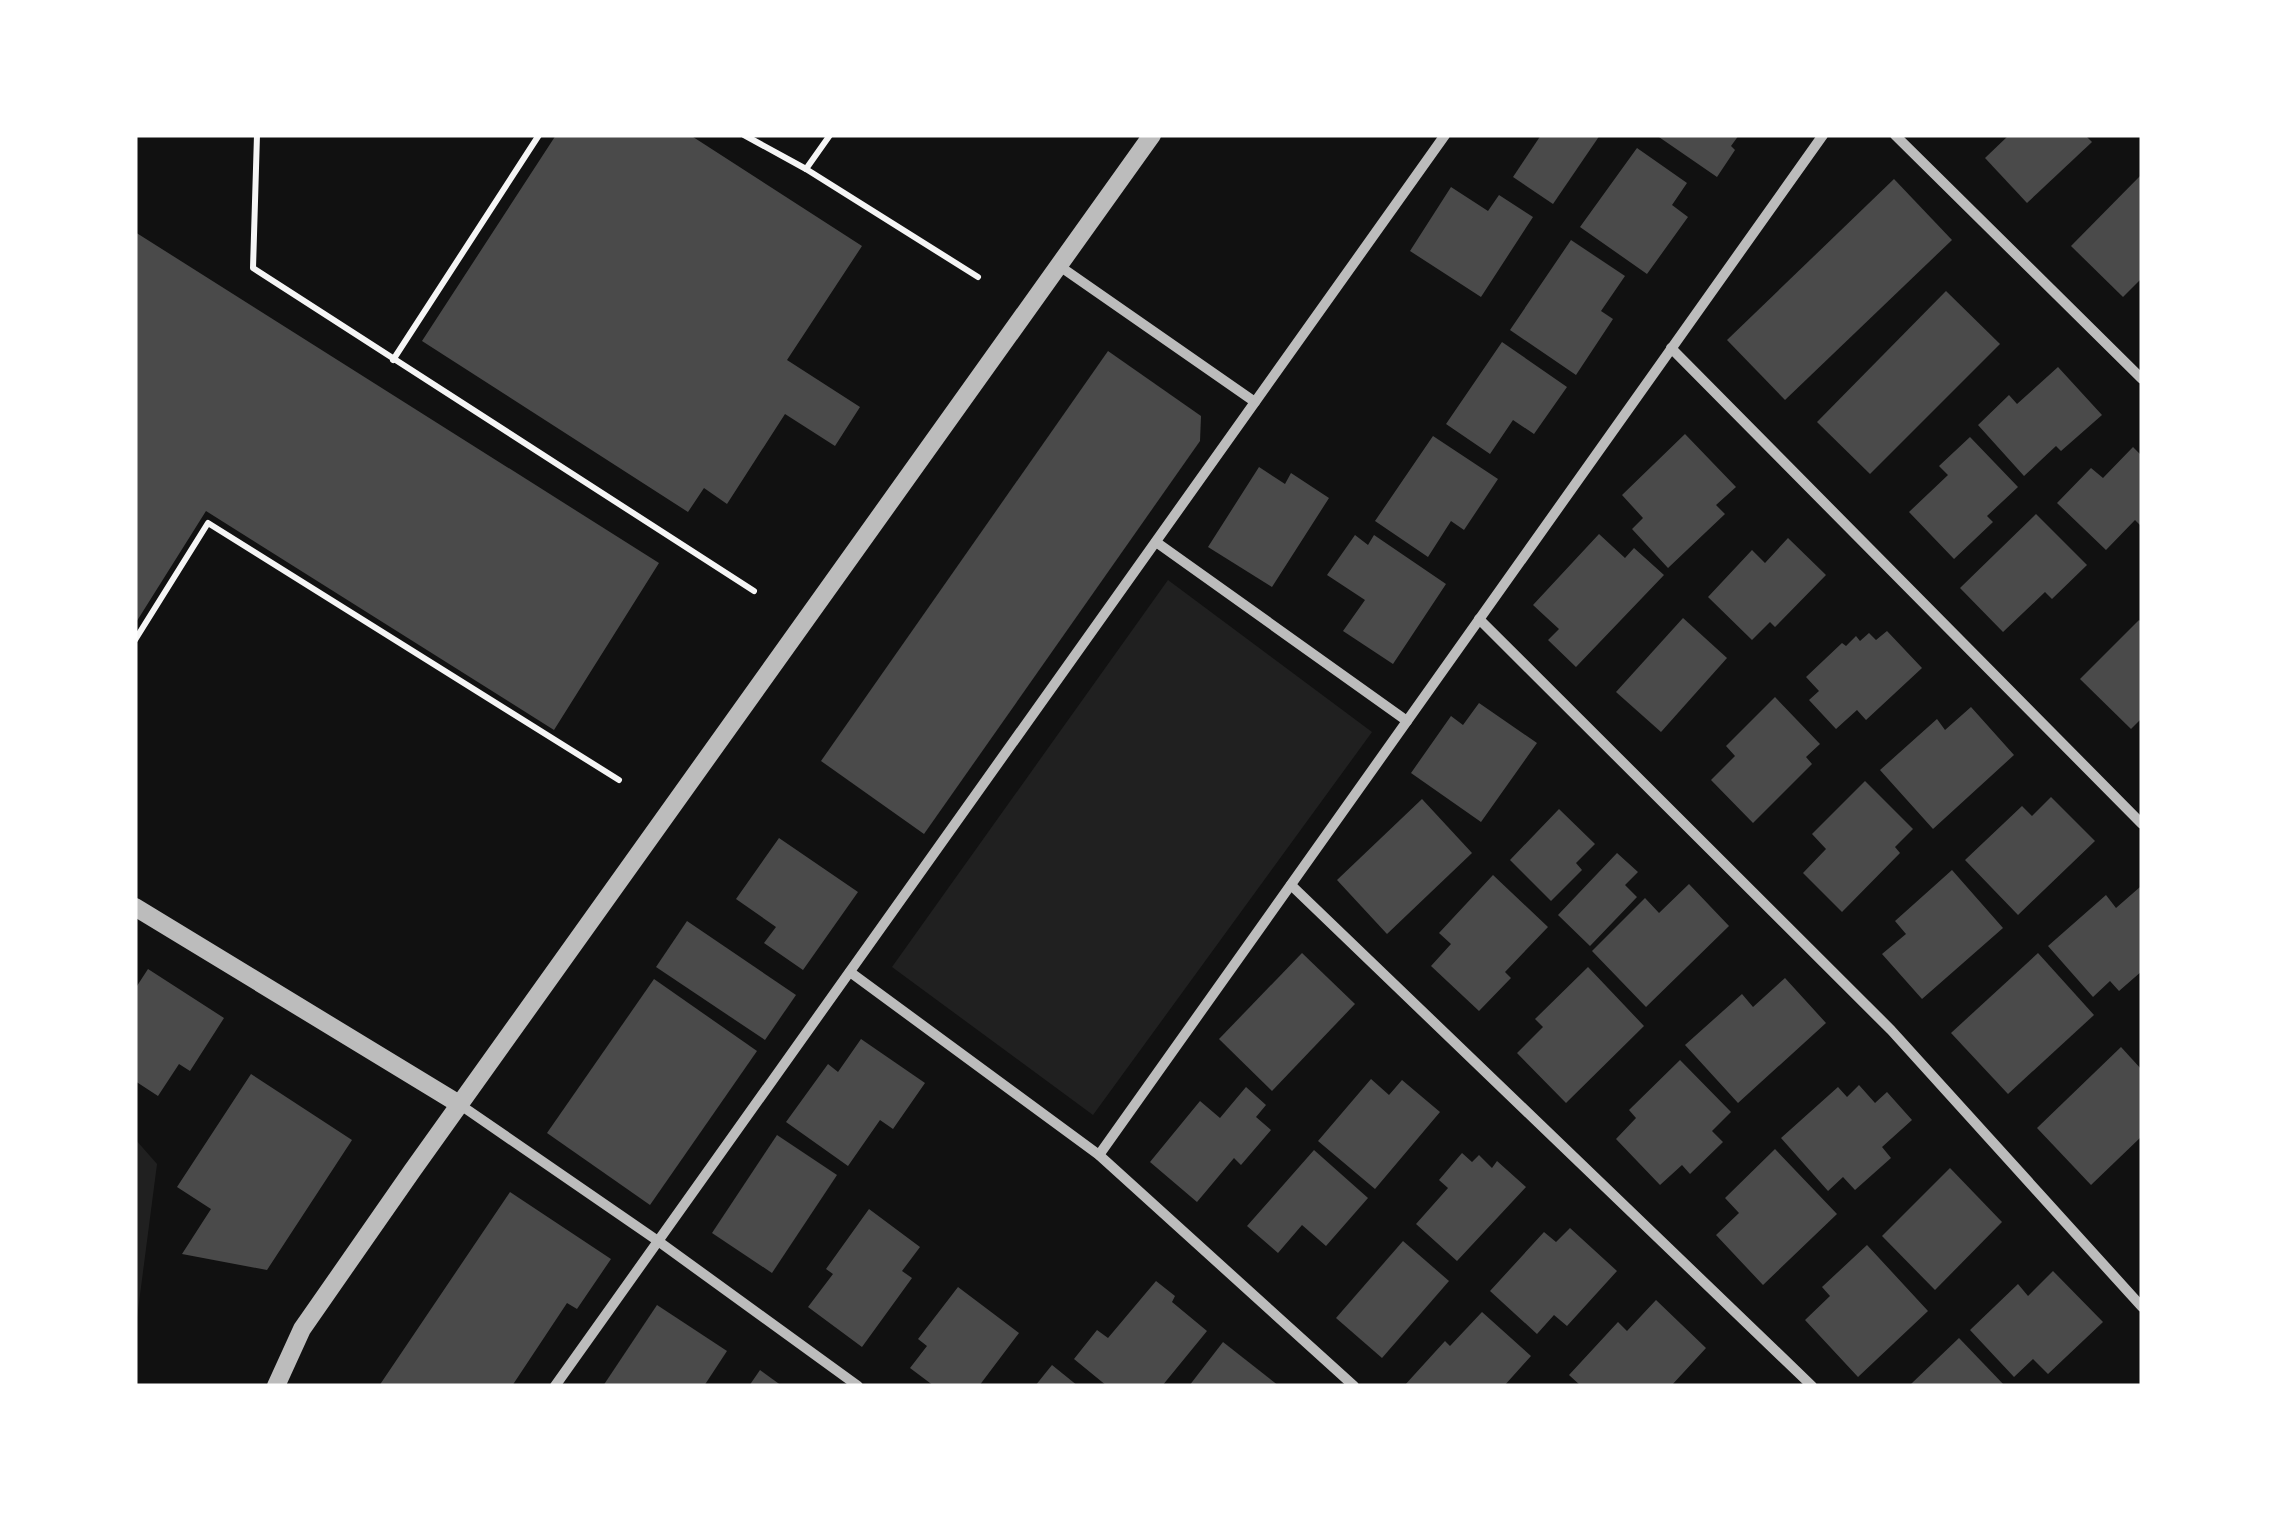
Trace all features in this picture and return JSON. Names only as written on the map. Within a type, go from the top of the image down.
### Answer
[{"type":"street","points":[[276,1386],[302,1329],[459,1104],[1152,135]]},
{"type":"street","points":[[555,1386],[1445,135]]},
{"type":"street","points":[[1099,1155],[1822,135]]},
{"type":"street","points":[[1895,135],[2142,380]]},
{"type":"street","points":[[1058,265],[1255,402]]},
{"type":"street","points":[[1671,348],[2142,824]]},
{"type":"street","points":[[1156,542],[1406,721]]},
{"type":"street","points":[[1479,619],[1892,1030],[2142,1308]]},
{"type":"street","points":[[1291,885],[1812,1386]]},
{"type":"street","points":[[135,906],[459,1104],[858,1386]]},
{"type":"street","points":[[850,972],[1099,1155],[1354,1386]]},
{"type":"path","points":[[257,135],[253,268],[754,590]]},
{"type":"path","points":[[394,360],[539,135]]},
{"type":"path","points":[[744,135],[806,169],[978,277]]},
{"type":"path","points":[[806,169],[830,135]]},
{"type":"path","points":[[135,640],[208,523],[619,780]]},
{"type":"shaded area","points":[[1168,580],[1372,732],[1093,1115],[892,967]]},
{"type":"shaded area","points":[[135,1139],[157,1164],[135,1333]]},
{"type":"building","points":[[556,135],[690,135],[862,246],[787,360],[860,407],[835,446],[785,414],[727,504],[704,488],[688,512],[422,341]]},
{"type":"building","points":[[1541,135],[1600,135],[1553,204],[1513,177]]},
{"type":"building","points":[[1656,135],[1739,135],[1731,146],[1735,150],[1717,177]]},
{"type":"building","points":[[2009,135],[2085,135],[2092,142],[2027,203],[1985,158]]},
{"type":"building","points":[[1637,148],[1687,183],[1672,205],[1688,217],[1647,274],[1580,227]]},
{"type":"building","points":[[2142,174],[2142,278],[2123,297],[2071,246]]},
{"type":"building","points":[[1894,179],[1952,240],[1785,400],[1727,340]]},
{"type":"building","points":[[1451,187],[1488,211],[1499,195],[1533,217],[1481,297],[1410,251]]},
{"type":"building","points":[[135,232],[659,563],[554,730],[206,511],[135,624]]},
{"type":"building","points":[[1571,240],[1625,276],[1601,311],[1613,319],[1576,375],[1510,330]]},
{"type":"building","points":[[1946,291],[2000,344],[1870,474],[1817,422]]},
{"type":"building","points":[[1502,342],[1567,387],[1534,434],[1513,420],[1490,454],[1446,424]]},
{"type":"building","points":[[1108,351],[1201,416],[1200,441],[924,834],[821,761]]},
{"type":"building","points":[[2058,367],[2102,415],[2061,451],[2056,446],[2024,476],[1978,425],[2009,395],[2017,404]]},
{"type":"building","points":[[1685,434],[1736,487],[1716,505],[1725,514],[1668,568],[1632,529],[1643,518],[1622,495]]},
{"type":"building","points":[[1433,436],[1498,479],[1464,530],[1451,521],[1428,557],[1375,521]]},
{"type":"building","points":[[1970,437],[2018,487],[1987,516],[1993,522],[1954,559],[1909,512],[1948,475],[1939,466]]},
{"type":"building","points":[[2133,447],[2142,456],[2142,527],[2135,520],[2106,550],[2057,503],[2091,468],[2103,478]]},
{"type":"building","points":[[1259,467],[1285,484],[1291,473],[1329,498],[1272,587],[1208,547]]},
{"type":"building","points":[[2036,514],[2087,565],[2052,599],[2045,592],[2003,632],[1960,588]]},
{"type":"building","points":[[1599,534],[1625,558],[1634,548],[1664,575],[1576,667],[1548,640],[1559,629],[1533,605]]},
{"type":"building","points":[[1355,535],[1368,545],[1374,535],[1446,584],[1393,664],[1343,631],[1365,600],[1327,575]]},
{"type":"building","points":[[1788,538],[1826,575],[1775,627],[1770,622],[1752,640],[1708,597],[1752,550],[1765,563]]},
{"type":"building","points":[[1683,618],[1727,658],[1661,732],[1616,692]]},
{"type":"building","points":[[2139,620],[2142,718],[2131,729],[2080,679]]},
{"type":"building","points":[[1887,631],[1922,668],[1866,720],[1857,710],[1836,729],[1809,700],[1819,691],[1806,677],[1842,643],[1846,646],[1856,636],[1860,641],[1869,633],[1876,640]]},
{"type":"building","points":[[1775,697],[1820,744],[1806,757],[1812,764],[1753,823],[1711,780],[1735,756],[1726,746]]},
{"type":"building","points":[[1479,703],[1537,743],[1481,822],[1411,773],[1451,716],[1463,725]]},
{"type":"building","points":[[1971,707],[2014,755],[1933,829],[1880,770],[1937,719],[1945,730]]},
{"type":"building","points":[[1865,781],[1913,829],[1895,847],[1900,853],[1842,912],[1803,873],[1826,849],[1812,834]]},
{"type":"building","points":[[2051,797],[2095,841],[2018,915],[1965,860],[2022,806],[2032,816]]},
{"type":"building","points":[[1422,799],[1472,853],[1387,934],[1337,880]]},
{"type":"building","points":[[1559,809],[1595,844],[1576,863],[1582,870],[1551,901],[1510,860]]},
{"type":"building","points":[[779,838],[858,892],[803,970],[764,943],[776,927],[736,899]]},
{"type":"building","points":[[1617,853],[1638,872],[1625,885],[1637,897],[1590,946],[1558,915]]},
{"type":"building","points":[[1952,870],[2003,928],[1922,999],[1882,954],[1906,934],[1895,921]]},
{"type":"building","points":[[1493,875],[1548,927],[1505,972],[1511,978],[1479,1011],[1431,966],[1451,944],[1439,933]]},
{"type":"building","points":[[1689,884],[1729,926],[1646,1007],[1592,951],[1645,898],[1659,913]]},
{"type":"building","points":[[2140,887],[2142,971],[2119,991],[2110,981],[2093,997],[2048,946],[2106,895],[2116,908]]},
{"type":"building","points":[[687,921],[796,995],[765,1040],[656,967]]},
{"type":"building","points":[[1302,953],[1355,1004],[1272,1091],[1219,1039]]},
{"type":"building","points":[[2038,953],[2094,1015],[2008,1094],[1951,1033]]},
{"type":"building","points":[[1588,967],[1644,1026],[1566,1103],[1517,1053],[1543,1027],[1535,1019]]},
{"type":"building","points":[[148,969],[224,1018],[190,1071],[179,1064],[158,1096],[135,1081],[135,989]]},
{"type":"building","points":[[1785,978],[1826,1023],[1738,1103],[1685,1045],[1742,994],[1753,1007]]},
{"type":"building","points":[[654,979],[757,1051],[650,1205],[547,1133]]},
{"type":"building","points":[[861,1039],[925,1083],[893,1129],[880,1120],[848,1166],[786,1122],[828,1064],[838,1072]]},
{"type":"building","points":[[2121,1047],[2142,1070],[2142,1136],[2091,1185],[2037,1128]]},
{"type":"building","points":[[1680,1060],[1731,1112],[1712,1131],[1723,1142],[1690,1174],[1682,1165],[1660,1185],[1616,1139],[1636,1118],[1629,1110]]},
{"type":"building","points":[[251,1074],[352,1140],[267,1270],[182,1254],[211,1209],[177,1187]]},
{"type":"building","points":[[1371,1079],[1389,1095],[1402,1080],[1440,1112],[1375,1189],[1318,1141]]},
{"type":"building","points":[[1859,1085],[1875,1103],[1887,1092],[1912,1120],[1882,1147],[1891,1158],[1855,1190],[1843,1177],[1828,1191],[1781,1138],[1838,1087],[1847,1097]]},
{"type":"building","points":[[1246,1087],[1266,1105],[1256,1117],[1271,1130],[1241,1165],[1234,1158],[1197,1202],[1150,1162],[1200,1101],[1220,1118]]},
{"type":"building","points":[[777,1135],[837,1175],[772,1273],[712,1233]]},
{"type":"building","points":[[1775,1149],[1837,1214],[1763,1285],[1716,1235],[1739,1213],[1725,1198]]},
{"type":"building","points":[[1314,1150],[1368,1198],[1326,1246],[1302,1225],[1278,1253],[1247,1226]]},
{"type":"building","points":[[1462,1153],[1472,1162],[1479,1155],[1492,1168],[1497,1161],[1526,1187],[1457,1261],[1416,1224],[1448,1188],[1439,1180]]},
{"type":"building","points":[[1950,1168],[2002,1222],[1935,1290],[1882,1236]]},
{"type":"building","points":[[510,1192],[611,1259],[577,1309],[567,1303],[512,1386],[379,1386]]},
{"type":"building","points":[[869,1209],[920,1247],[902,1271],[912,1278],[862,1347],[808,1307],[833,1274],[826,1269]]},
{"type":"building","points":[[1570,1228],[1617,1271],[1567,1326],[1554,1315],[1537,1334],[1490,1291],[1544,1232],[1556,1242]]},
{"type":"building","points":[[1403,1241],[1449,1281],[1382,1358],[1336,1318]]},
{"type":"building","points":[[1867,1245],[1928,1311],[1858,1377],[1805,1320],[1830,1296],[1822,1287]]},
{"type":"building","points":[[2053,1271],[2103,1322],[2048,1374],[2033,1359],[2014,1377],[1970,1330],[2018,1284],[2028,1296]]},
{"type":"building","points":[[1156,1281],[1175,1296],[1172,1302],[1207,1331],[1162,1386],[1107,1386],[1074,1359],[1097,1330],[1108,1338]]},
{"type":"building","points":[[958,1287],[1019,1333],[979,1386],[934,1386],[910,1368],[927,1346],[918,1339]]},
{"type":"building","points":[[1656,1300],[1706,1348],[1671,1386],[1581,1386],[1569,1375],[1618,1322],[1627,1331]]},
{"type":"building","points":[[657,1305],[727,1351],[704,1386],[603,1386]]},
{"type":"building","points":[[1482,1312],[1531,1356],[1504,1386],[1404,1386],[1445,1341],[1450,1346]]},
{"type":"building","points":[[1959,1338],[2005,1386],[1911,1384]]},
{"type":"building","points":[[1223,1342],[1279,1386],[1189,1386]]},
{"type":"building","points":[[1052,1365],[1078,1386],[1035,1386]]},
{"type":"building","points":[[760,1370],[782,1386],[749,1386]]}]
